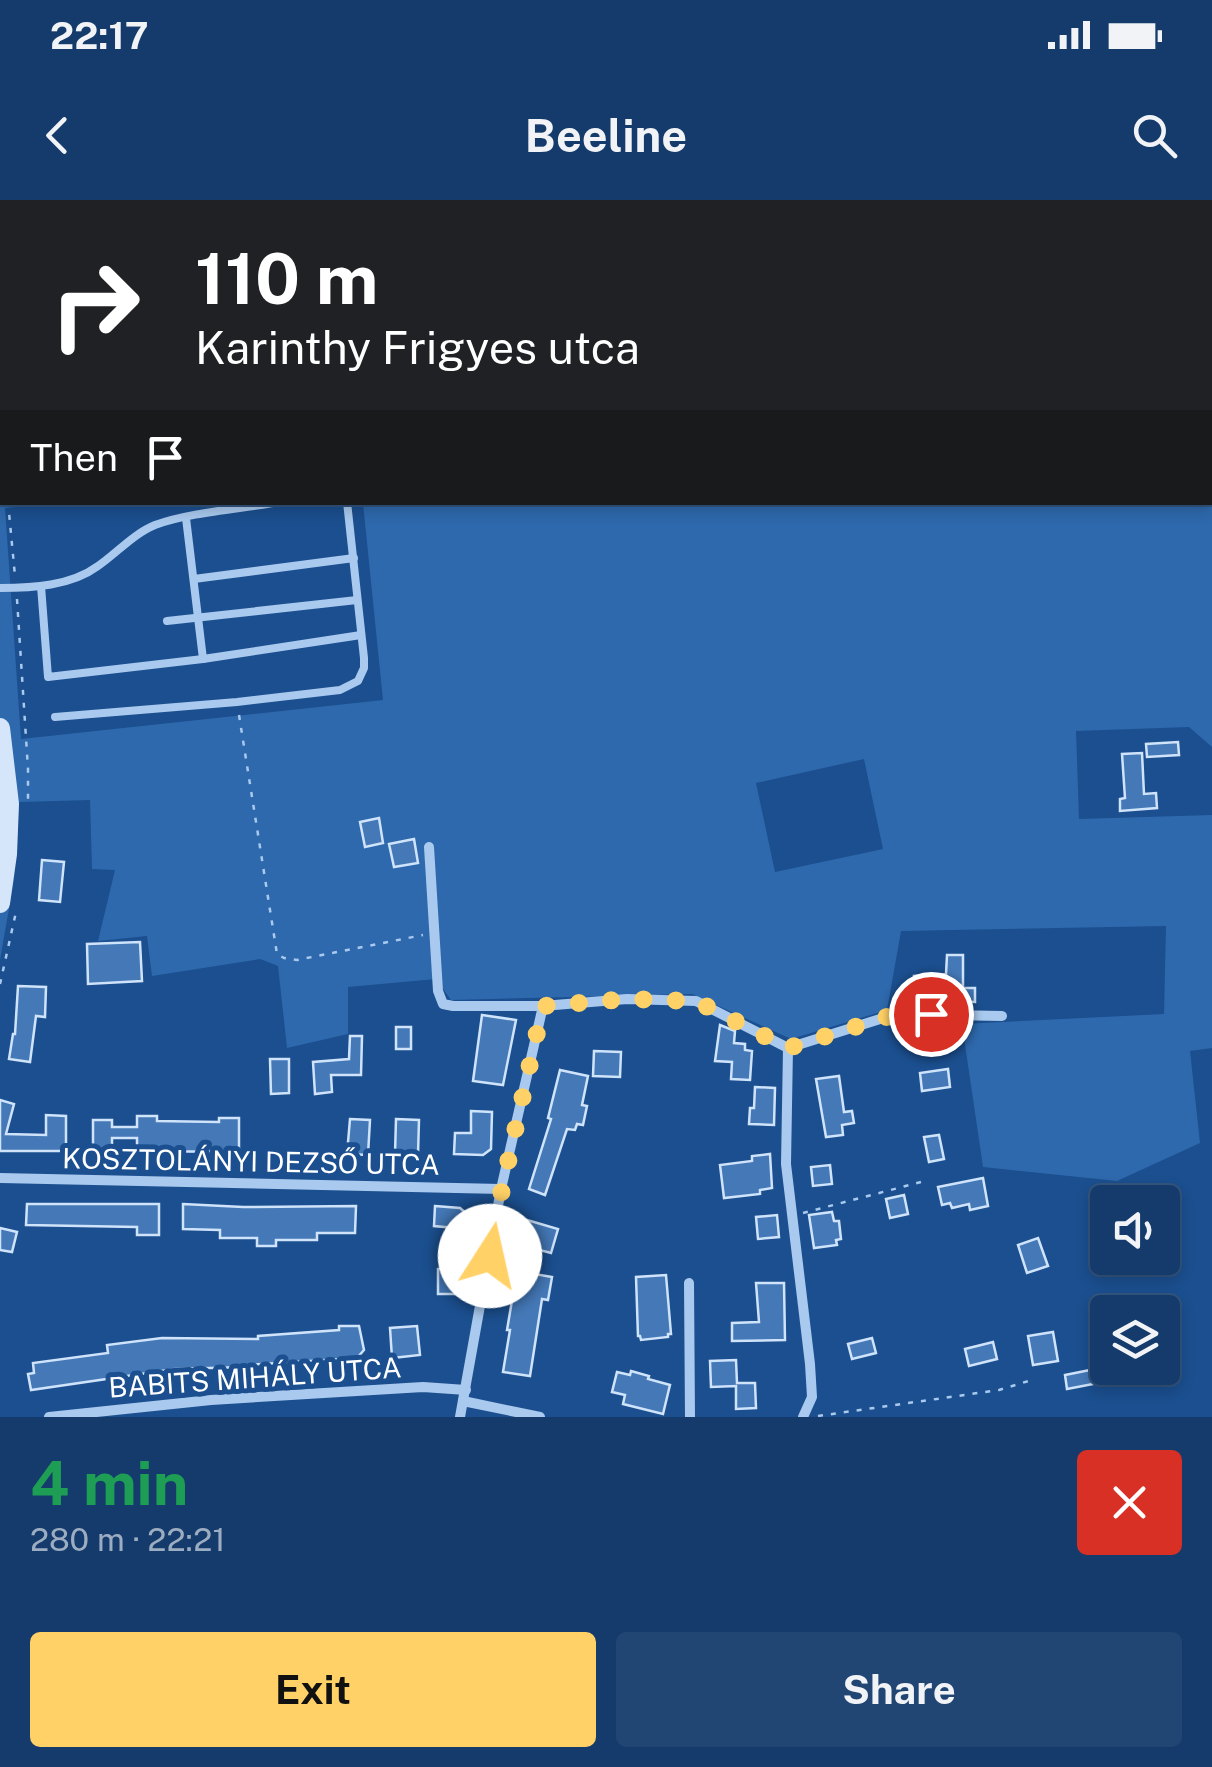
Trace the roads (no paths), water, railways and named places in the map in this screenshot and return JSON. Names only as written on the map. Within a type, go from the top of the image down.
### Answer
[{"type":"street","points":[[0,728],[9,804],[0,903]]},
{"type":"street","points":[[430,847],[438,991],[443,1004],[543,1006],[627,999],[696,1001],[788,1048],[896,1014],[1002,1016]]},
{"type":"street","points":[[460,1417],[502,1189],[543,1006]]},
{"type":"street","points":[[788,1048],[786,1164],[812,1397],[804,1417]]},
{"type":"street","name":"KOSZTOLÁNYI DEZSŐ UTCA","points":[[0,1178],[502,1189]]},
{"type":"street","points":[[690,1283],[690,1417]]},
{"type":"street","name":"BABITS MIHÁLY UTCA","points":[[48,1417],[211,1400],[423,1387],[540,1417]]},
{"type":"lane","points":[[0,588],[41,586],[78,578],[152,526],[262,505]]},
{"type":"lane","points":[[56,717],[340,690],[358,681],[364,668],[347,505]]},
{"type":"lane","points":[[186,518],[203,659]]},
{"type":"lane","points":[[194,579],[354,558]]},
{"type":"lane","points":[[41,586],[48,677],[361,635]]},
{"type":"lane","points":[[167,621],[357,600]]}]
